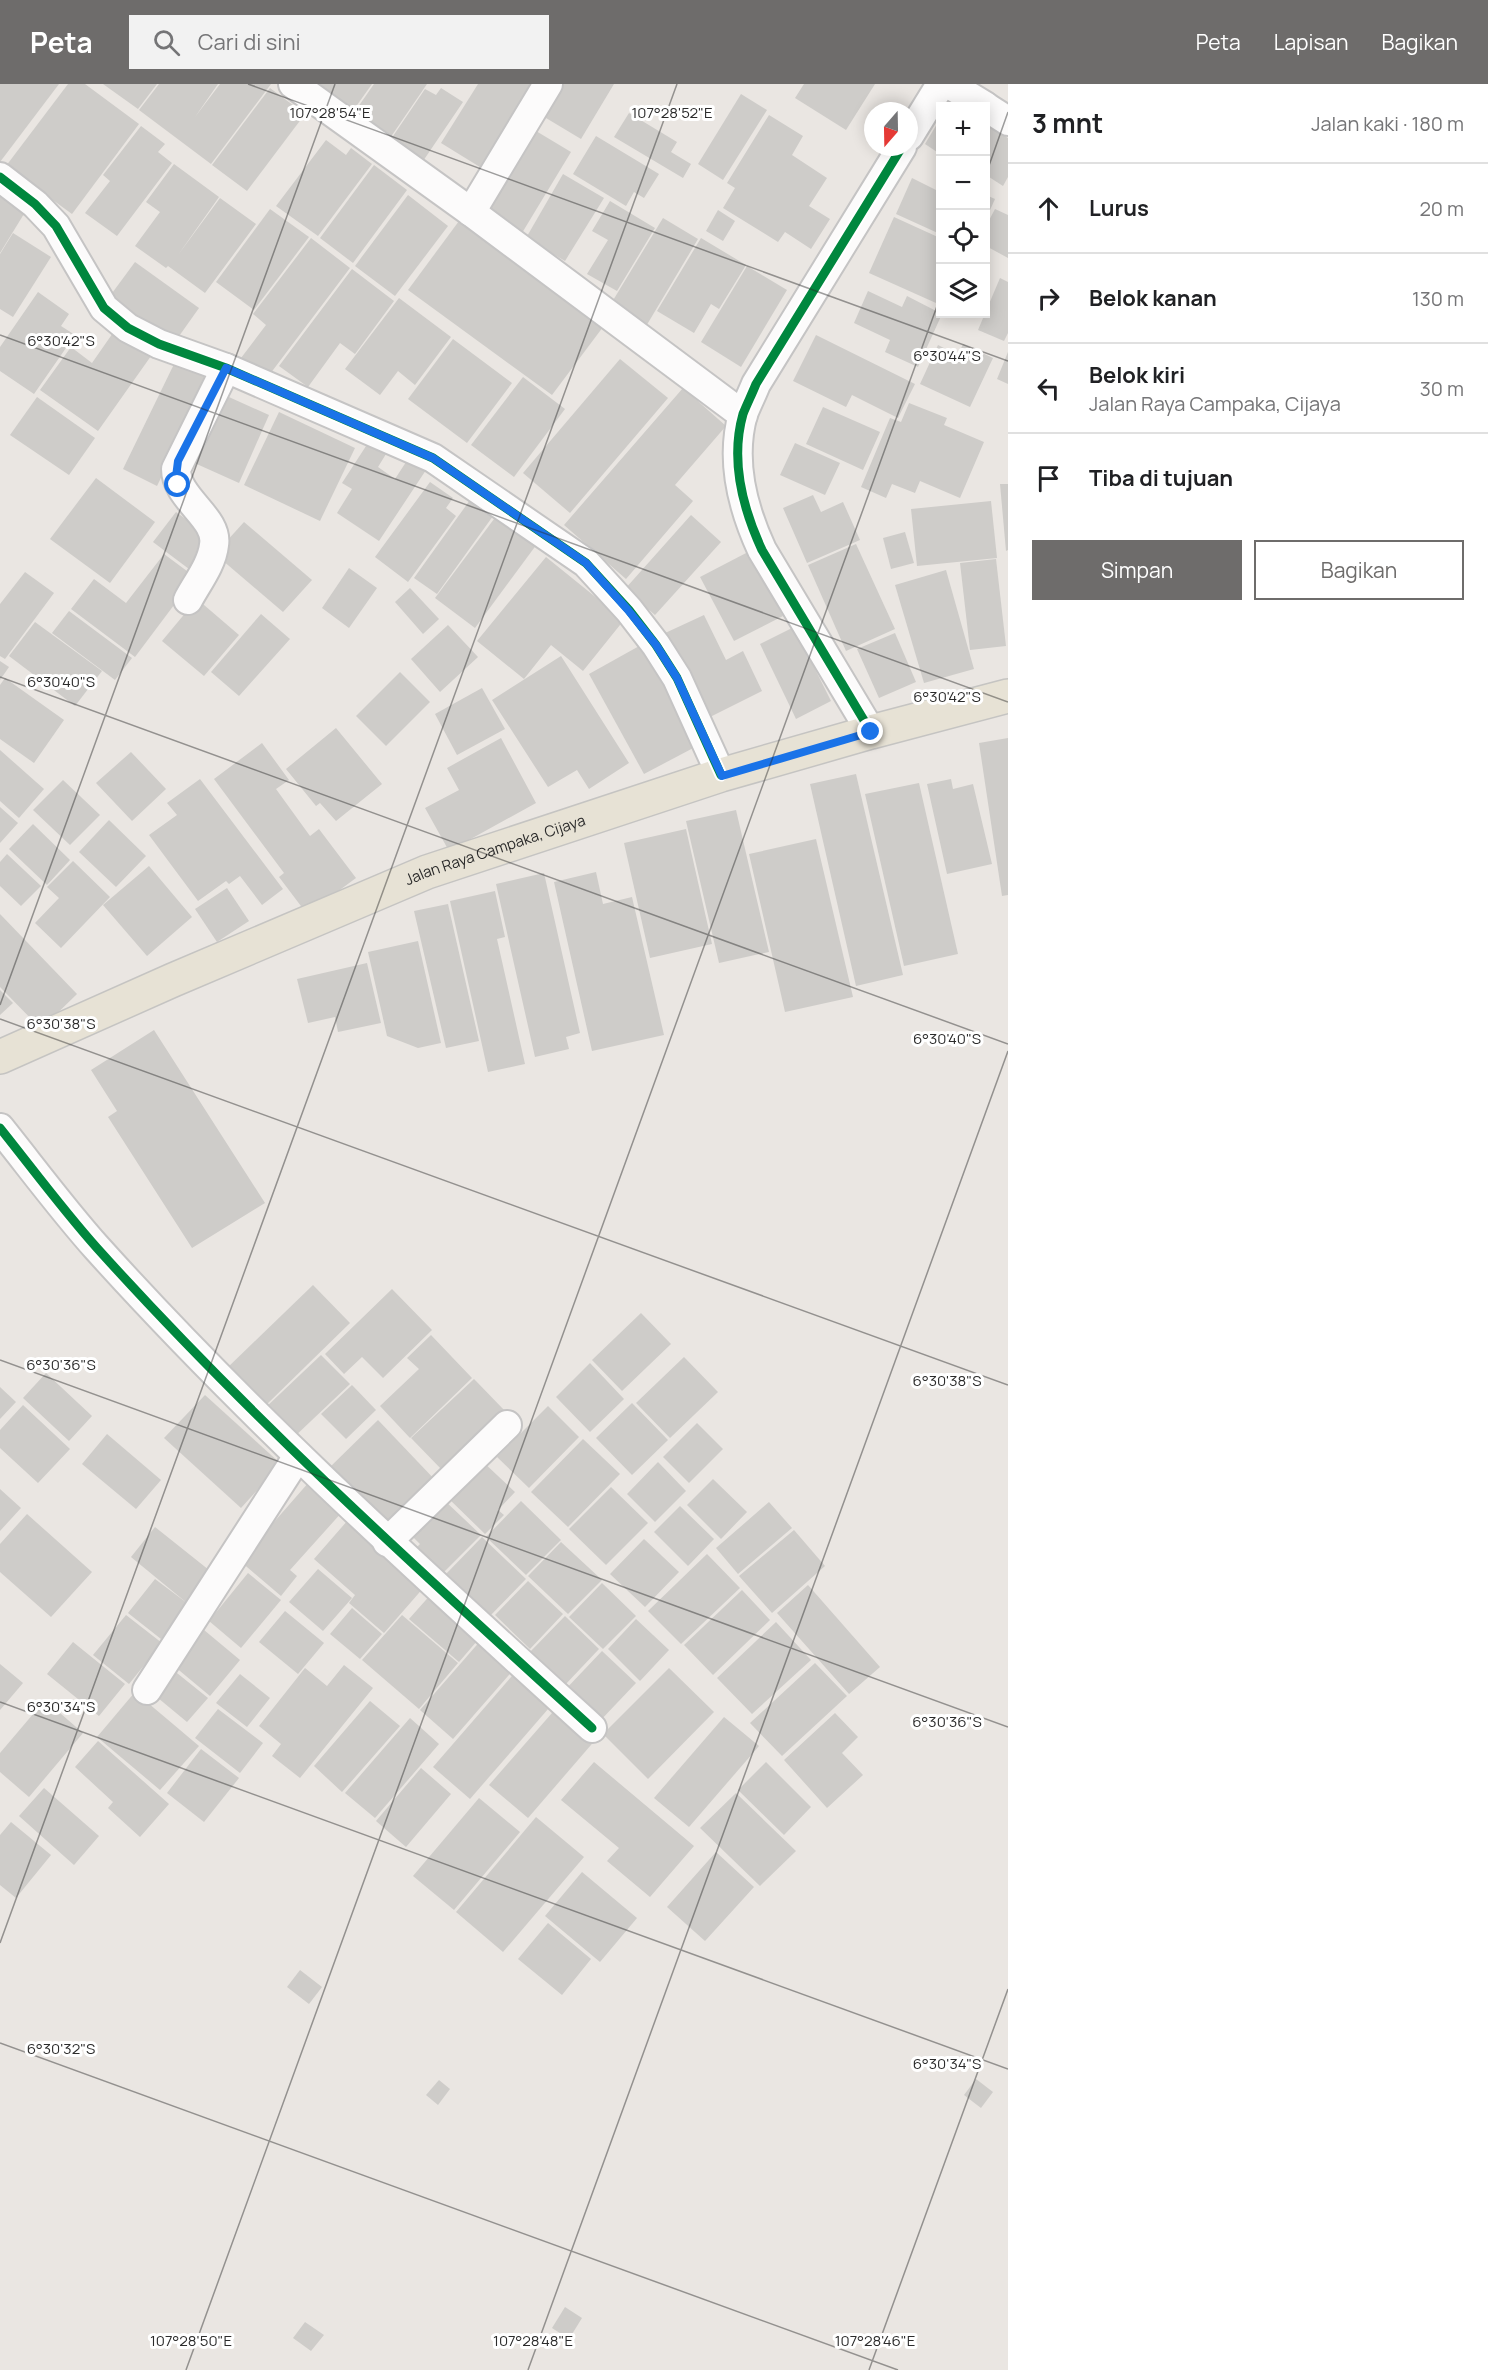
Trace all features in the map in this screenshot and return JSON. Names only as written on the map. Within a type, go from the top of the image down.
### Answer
[{"type":"main road","name":"Jalan Raya Campaka, Cijaya","points":[[0,1057],[428,872],[722,776],[871,732],[1008,696]]},
{"type":"street","points":[[471,212],[548,84]]},
{"type":"street","points":[[918,121],[941,84]]},
{"type":"street","points":[[949,84],[977,102]]},
{"type":"street","points":[[304,87],[743,415]]},
{"type":"street","points":[[990,110],[1008,121]]},
{"type":"street","points":[[871,732],[762,550],[747,519],[740,486],[739,450],[743,415],[756,384],[896,156]]},
{"type":"street","points":[[0,177],[35,204],[56,226],[104,308],[128,328],[159,344],[226,368],[433,458],[586,563],[628,610],[672,670],[722,776]]},
{"type":"street","points":[[188,600],[211,555],[215,537],[211,528],[178,485],[176,469],[226,368]]},
{"type":"street","points":[[0,1128],[103,1254],[298,1456],[387,1542],[592,1728]]},
{"type":"street","points":[[387,1542],[507,1425]]},
{"type":"street","points":[[147,1690],[298,1456]]},
{"type":"building","points":[[0,84],[59,84],[0,162]]},
{"type":"building","points":[[68,84],[85,84],[139,124],[72,214],[6,166]]},
{"type":"building","points":[[103,84],[157,84],[138,109]]},
{"type":"building","points":[[159,84],[218,84],[195,117],[220,84],[271,84],[211,164],[139,110]]},
{"type":"building","points":[[319,84],[372,84],[350,115],[315,91]]},
{"type":"building","points":[[374,84],[427,84],[386,144],[349,120]]},
{"type":"building","points":[[478,84],[543,84],[488,172],[441,143]]},
{"type":"building","points":[[553,84],[614,84],[581,139],[536,112]]},
{"type":"building","points":[[804,84],[875,84],[846,130],[795,98]]},
{"type":"building","points":[[270,88],[305,114],[247,191],[212,165]]},
{"type":"building","points":[[441,88],[463,102],[419,167],[387,145],[425,89],[436,95]]},
{"type":"building","points":[[741,94],[767,110],[723,180],[698,164]]},
{"type":"building","points":[[629,113],[677,142],[671,152],[691,164],[683,178],[614,137]]},
{"type":"building","points":[[769,115],[803,136],[792,155],[827,178],[809,206],[830,219],[811,249],[785,232],[778,242],[723,208],[735,188],[727,183]]},
{"type":"building","points":[[141,126],[165,144],[158,152],[172,163],[117,236],[85,213],[110,181],[103,175]]},
{"type":"building","points":[[936,126],[936,151],[925,144]]},
{"type":"building","points":[[990,127],[1008,138],[1008,177],[1003,186],[990,178]]},
{"type":"building","points":[[531,128],[571,152],[522,233],[483,209]]},
{"type":"building","points":[[596,136],[659,174],[644,198],[634,192],[626,206],[573,174]]},
{"type":"building","points":[[326,140],[346,155],[351,148],[372,164],[318,236],[276,206]]},
{"type":"building","points":[[174,164],[219,197],[178,255],[220,198],[256,224],[205,293],[135,246],[160,212],[146,202]]},
{"type":"building","points":[[374,165],[407,190],[353,263],[320,238]]},
{"type":"building","points":[[563,174],[604,198],[565,261],[526,238]]},
{"type":"building","points":[[912,178],[936,190],[936,232],[896,214]]},
{"type":"building","points":[[0,193],[27,209],[0,253]]},
{"type":"building","points":[[408,195],[448,226],[395,296],[355,266]]},
{"type":"building","points":[[990,197],[995,199],[990,210]]},
{"type":"building","points":[[610,201],[655,228],[617,291],[587,274],[608,240],[592,231]]},
{"type":"building","points":[[270,209],[309,237],[254,310],[216,282]]},
{"type":"building","points":[[995,209],[1008,215],[1008,258],[990,248],[990,218]]},
{"type":"building","points":[[718,210],[735,221],[723,241],[706,231]]},
{"type":"building","points":[[894,217],[936,236],[936,303],[869,273]]},
{"type":"building","points":[[663,218],[698,239],[645,328],[609,307]]},
{"type":"building","points":[[459,221],[603,327],[552,395],[408,290]]},
{"type":"building","points":[[13,233],[51,257],[13,317],[0,309],[0,254]]},
{"type":"building","points":[[311,238],[350,268],[267,378],[241,358],[266,325],[253,314]]},
{"type":"building","points":[[701,238],[746,265],[719,309],[711,304],[694,333],[657,311]]},
{"type":"building","points":[[135,262],[199,308],[172,346],[107,300]]},
{"type":"building","points":[[747,266],[787,290],[741,367],[701,342]]},
{"type":"building","points":[[352,269],[394,301],[355,354],[340,343],[308,387],[279,366]]},
{"type":"building","points":[[1000,278],[1008,282],[1008,333],[1004,341],[978,330],[983,318],[990,318],[990,302]]},
{"type":"building","points":[[868,291],[902,307],[907,296],[936,311],[936,318],[940,318],[918,367],[885,352],[890,340],[854,323]]},
{"type":"building","points":[[38,292],[69,314],[61,326],[75,335],[34,394],[0,371],[0,347]]},
{"type":"building","points":[[399,298],[451,337],[415,385],[398,371],[380,395],[345,369]]},
{"type":"building","points":[[115,330],[151,356],[98,431],[40,390],[71,347],[92,363]]},
{"type":"building","points":[[816,335],[915,384],[898,418],[852,395],[846,407],[793,381]]},
{"type":"building","points":[[453,339],[512,383],[467,443],[408,399]]},
{"type":"building","points":[[963,344],[993,358],[970,407],[920,384],[938,345],[958,355]]},
{"type":"building","points":[[1008,352],[1008,384],[997,379]]},
{"type":"building","points":[[620,359],[668,398],[570,513],[523,473]]},
{"type":"building","points":[[176,360],[210,377],[157,486],[123,469]]},
{"type":"building","points":[[523,377],[565,409],[514,477],[471,445]]},
{"type":"building","points":[[683,388],[726,426],[675,485],[693,501],[626,579],[564,525]]},
{"type":"building","points":[[220,393],[269,415],[239,483],[190,461]]},
{"type":"building","points":[[37,397],[95,438],[69,475],[10,435]]},
{"type":"building","points":[[909,403],[947,418],[944,425],[984,442],[960,498],[920,481],[915,493],[892,484],[886,498],[861,487],[890,418],[901,422]]},
{"type":"building","points":[[823,407],[880,432],[863,470],[806,444]]},
{"type":"building","points":[[279,412],[355,448],[320,521],[244,485]]},
{"type":"building","points":[[368,443],[386,454],[378,467],[395,479],[408,459],[426,470],[379,541],[337,513],[352,489],[342,483]]},
{"type":"building","points":[[795,443],[840,463],[825,495],[780,475]]},
{"type":"building","points":[[96,478],[155,522],[110,583],[50,539]]},
{"type":"building","points":[[430,482],[453,498],[446,508],[456,516],[408,582],[375,557]]},
{"type":"building","points":[[1000,484],[1008,484],[1008,550],[1006,551]]},
{"type":"building","points":[[813,495],[821,512],[843,502],[860,540],[807,563],[783,508]]},
{"type":"building","points":[[470,500],[493,516],[437,594],[414,578]]},
{"type":"building","points":[[991,501],[997,558],[917,566],[911,509]]},
{"type":"building","points":[[176,512],[212,538],[189,569],[153,542]]},
{"type":"building","points":[[497,515],[537,544],[475,628],[435,598]]},
{"type":"building","points":[[691,515],[721,542],[655,615],[625,589]]},
{"type":"building","points":[[244,522],[312,580],[283,612],[215,554]]},
{"type":"building","points":[[905,532],[914,563],[891,569],[883,538]]},
{"type":"building","points":[[856,544],[895,629],[846,651],[808,565]]},
{"type":"building","points":[[748,552],[783,616],[734,641],[700,577]]},
{"type":"building","points":[[164,554],[195,577],[135,657],[71,609],[94,579],[126,603]]},
{"type":"building","points":[[546,557],[624,620],[583,671],[551,645],[524,679],[477,641]]},
{"type":"building","points":[[996,559],[1006,646],[970,650],[960,563]]},
{"type":"building","points":[[349,568],[377,588],[349,628],[322,608]]},
{"type":"building","points":[[946,570],[974,669],[924,683],[895,585]]},
{"type":"building","points":[[25,572],[54,593],[5,659],[0,656],[0,604]]},
{"type":"building","points":[[410,588],[439,619],[423,634],[395,602]]},
{"type":"building","points":[[197,599],[239,635],[204,676],[162,641]]},
{"type":"building","points":[[69,611],[132,658],[115,680],[52,633]]},
{"type":"building","points":[[261,614],[290,639],[239,696],[211,672]]},
{"type":"building","points":[[704,615],[726,660],[743,651],[762,691],[706,719],[663,634]]},
{"type":"building","points":[[35,622],[102,671],[75,706],[9,656]]},
{"type":"building","points":[[448,625],[478,657],[440,692],[411,659]]},
{"type":"building","points":[[794,627],[831,701],[796,719],[760,644]]},
{"type":"building","points":[[895,633],[916,682],[879,698],[857,649]]},
{"type":"building","points":[[641,645],[697,746],[644,774],[589,674]]},
{"type":"building","points":[[561,656],[629,763],[589,789],[577,770],[548,787],[492,700]]},
{"type":"building","points":[[0,661],[9,667],[0,680]]},
{"type":"building","points":[[400,672],[430,702],[386,746],[356,716]]},
{"type":"building","points":[[5,678],[64,720],[34,763],[0,739],[0,685]]},
{"type":"building","points":[[482,688],[505,729],[457,755],[435,714]]},
{"type":"building","points":[[336,728],[382,784],[336,821],[320,803],[316,806],[286,769]]},
{"type":"building","points":[[501,738],[536,803],[449,851],[425,808],[459,790],[447,768]]},
{"type":"building","points":[[1008,738],[1008,895],[1002,896],[979,743]]},
{"type":"building","points":[[262,743],[289,780],[276,789],[310,836],[319,829],[356,878],[307,914],[279,877],[284,873],[214,779]]},
{"type":"building","points":[[0,750],[44,789],[19,818],[0,801]]},
{"type":"building","points":[[131,752],[166,789],[132,821],[96,783]]},
{"type":"building","points":[[856,774],[903,975],[856,986],[810,784]]},
{"type":"building","points":[[200,779],[283,889],[262,905],[240,876],[229,884],[226,881],[198,901],[149,835],[177,815],[167,803]]},
{"type":"building","points":[[951,779],[953,789],[973,784],[992,864],[947,874],[927,784]]},
{"type":"building","points":[[63,780],[100,815],[70,845],[33,810]]},
{"type":"building","points":[[919,783],[958,954],[904,966],[865,794]]},
{"type":"building","points":[[0,807],[18,823],[0,843]]},
{"type":"building","points":[[736,810],[769,952],[719,963],[686,821]]},
{"type":"building","points":[[109,820],[146,856],[116,887],[79,852]]},
{"type":"building","points":[[33,824],[70,860],[47,885],[9,849]]},
{"type":"building","points":[[686,829],[712,944],[650,958],[624,843]]},
{"type":"building","points":[[816,839],[853,997],[785,1012],[749,854]]},
{"type":"building","points":[[7,854],[41,886],[21,906],[0,886],[0,862]]},
{"type":"building","points":[[73,861],[110,897],[61,948],[35,923],[59,898],[47,887]]},
{"type":"building","points":[[149,866],[192,917],[147,956],[103,905]]},
{"type":"building","points":[[596,872],[603,904],[632,897],[664,1035],[592,1051],[554,882]]},
{"type":"building","points":[[544,873],[580,1033],[566,1037],[569,1049],[535,1057],[496,884]]},
{"type":"building","points":[[227,888],[249,921],[217,942],[195,909]]},
{"type":"building","points":[[495,891],[505,937],[497,939],[525,1064],[488,1072],[450,901]]},
{"type":"building","points":[[448,904],[479,1041],[446,1048],[414,911]]},
{"type":"building","points":[[0,914],[77,994],[41,1029],[0,987]]},
{"type":"building","points":[[418,941],[441,1043],[418,1048],[387,1036],[368,952]]},
{"type":"building","points":[[367,963],[381,1023],[338,1032],[335,1017],[308,1023],[297,979]]},
{"type":"building","points":[[0,990],[13,1003],[0,1015]]},
{"type":"building","points":[[154,1030],[265,1203],[192,1248],[108,1117],[117,1111],[91,1070]]},
{"type":"building","points":[[313,1285],[350,1323],[263,1408],[225,1370]]},
{"type":"building","points":[[392,1289],[432,1330],[383,1378],[362,1357],[344,1374],[325,1354]]},
{"type":"building","points":[[641,1313],[671,1344],[622,1391],[592,1360]]},
{"type":"building","points":[[431,1335],[472,1378],[410,1438],[380,1406],[419,1369],[407,1358]]},
{"type":"building","points":[[321,1355],[350,1384],[292,1439],[263,1410]]},
{"type":"building","points":[[684,1357],[718,1392],[670,1438],[636,1403]]},
{"type":"building","points":[[590,1363],[624,1399],[590,1432],[556,1397]]},
{"type":"building","points":[[46,1373],[92,1416],[69,1441],[23,1398]]},
{"type":"building","points":[[474,1379],[506,1412],[444,1472],[411,1438]]},
{"type":"building","points":[[352,1385],[376,1410],[346,1439],[321,1414]]},
{"type":"building","points":[[0,1387],[16,1402],[0,1419]]},
{"type":"building","points":[[205,1395],[281,1464],[241,1508],[164,1438]]},
{"type":"building","points":[[632,1403],[668,1440],[632,1475],[596,1438]]},
{"type":"building","points":[[23,1405],[70,1449],[38,1483],[0,1448],[0,1430]]},
{"type":"building","points":[[548,1406],[579,1437],[529,1488],[497,1457]]},
{"type":"building","points":[[378,1420],[437,1482],[386,1531],[327,1470]]},
{"type":"building","points":[[697,1423],[723,1449],[689,1483],[663,1457]]},
{"type":"building","points":[[107,1434],[161,1480],[136,1509],[82,1464]]},
{"type":"building","points":[[583,1439],[620,1474],[568,1527],[531,1492]]},
{"type":"building","points":[[481,1460],[515,1492],[498,1510],[504,1515],[485,1534],[446,1496]]},
{"type":"building","points":[[658,1462],[686,1491],[655,1522],[627,1494]]},
{"type":"building","points":[[713,1479],[747,1512],[721,1539],[687,1505]]},
{"type":"building","points":[[309,1482],[343,1511],[290,1570],[297,1576],[281,1596],[240,1561]]},
{"type":"building","points":[[611,1487],[648,1523],[606,1565],[569,1529]]},
{"type":"building","points":[[0,1489],[21,1508],[0,1531]]},
{"type":"building","points":[[444,1500],[481,1535],[438,1578],[411,1553],[420,1544],[410,1534]]},
{"type":"building","points":[[521,1501],[561,1540],[526,1575],[486,1537]]},
{"type":"building","points":[[769,1502],[792,1528],[738,1574],[716,1548]]},
{"type":"building","points":[[680,1506],[714,1539],[688,1566],[654,1532]]},
{"type":"building","points":[[27,1514],[92,1572],[51,1617],[0,1572],[0,1544]]},
{"type":"building","points":[[348,1520],[425,1586],[384,1633],[349,1603],[355,1595],[314,1559]]},
{"type":"building","points":[[155,1527],[214,1574],[161,1639],[128,1613],[155,1579],[187,1603],[131,1557]]},
{"type":"building","points":[[794,1530],[825,1566],[772,1613],[739,1576]]},
{"type":"building","points":[[482,1537],[526,1579],[487,1619],[444,1576]]},
{"type":"building","points":[[644,1539],[679,1572],[645,1607],[610,1574]]},
{"type":"building","points":[[561,1542],[602,1580],[568,1614],[528,1576]]},
{"type":"building","points":[[707,1554],[740,1588],[681,1644],[648,1611]]},
{"type":"building","points":[[318,1569],[352,1598],[323,1631],[289,1602]]},
{"type":"building","points":[[248,1573],[281,1600],[241,1648],[209,1621]]},
{"type":"building","points":[[528,1581],[563,1614],[530,1649],[495,1615]]},
{"type":"building","points":[[602,1583],[636,1616],[603,1649],[569,1617]]},
{"type":"building","points":[[808,1585],[880,1667],[849,1694],[777,1613]]},
{"type":"building","points":[[742,1590],[770,1620],[713,1675],[684,1645]]},
{"type":"building","points":[[433,1592],[483,1634],[459,1662],[409,1619]]},
{"type":"building","points":[[352,1608],[382,1634],[360,1659],[330,1634]]},
{"type":"building","points":[[285,1611],[324,1643],[298,1674],[259,1642]]},
{"type":"building","points":[[126,1615],[162,1643],[129,1684],[93,1655]]},
{"type":"building","points":[[402,1615],[458,1663],[419,1709],[362,1660]]},
{"type":"building","points":[[565,1616],[599,1649],[564,1686],[529,1653]]},
{"type":"building","points":[[636,1619],[669,1650],[640,1681],[608,1649]]},
{"type":"building","points":[[776,1622],[811,1660],[752,1714],[717,1678]]},
{"type":"building","points":[[204,1630],[240,1660],[210,1696],[174,1666]]},
{"type":"building","points":[[482,1639],[515,1668],[453,1739],[420,1710]]},
{"type":"building","points":[[73,1642],[125,1684],[99,1716],[47,1674]]},
{"type":"building","points":[[602,1651],[636,1683],[598,1723],[564,1691]]},
{"type":"building","points":[[815,1663],[847,1696],[782,1756],[750,1723]]},
{"type":"building","points":[[0,1664],[23,1683],[0,1710]]},
{"type":"building","points":[[344,1665],[373,1688],[300,1778],[272,1756],[281,1744],[259,1726],[305,1668],[327,1686]]},
{"type":"building","points":[[669,1668],[714,1712],[648,1779],[603,1734]]},
{"type":"building","points":[[172,1669],[208,1698],[187,1722],[152,1693]]},
{"type":"building","points":[[518,1669],[555,1701],[470,1799],[433,1767]]},
{"type":"building","points":[[240,1674],[270,1698],[247,1727],[216,1703]]},
{"type":"building","points":[[135,1692],[199,1746],[160,1790],[97,1737]]},
{"type":"building","points":[[45,1700],[83,1733],[29,1797],[0,1772],[0,1753]]},
{"type":"building","points":[[370,1701],[400,1726],[342,1792],[314,1766]]},
{"type":"building","points":[[559,1705],[597,1738],[528,1818],[489,1785]]},
{"type":"building","points":[[218,1709],[263,1743],[240,1773],[195,1738]]},
{"type":"building","points":[[835,1713],[858,1737],[842,1753],[863,1775],[827,1808],[784,1760]]},
{"type":"building","points":[[724,1717],[759,1746],[689,1827],[654,1798]]},
{"type":"building","points":[[410,1718],[439,1744],[375,1818],[345,1793]]},
{"type":"building","points":[[98,1741],[169,1804],[140,1837],[108,1808],[113,1802],[75,1767]]},
{"type":"building","points":[[201,1749],[239,1778],[204,1822],[167,1793]]},
{"type":"building","points":[[594,1762],[694,1846],[650,1897],[607,1861],[619,1848],[561,1800]]},
{"type":"building","points":[[766,1762],[811,1807],[784,1835],[738,1790]]},
{"type":"building","points":[[421,1768],[451,1794],[406,1847],[376,1821]]},
{"type":"building","points":[[44,1788],[99,1836],[74,1865],[19,1816]]},
{"type":"building","points":[[736,1793],[796,1851],[760,1886],[700,1828]]},
{"type":"building","points":[[479,1798],[520,1832],[454,1910],[413,1876]]},
{"type":"building","points":[[536,1817],[584,1857],[503,1952],[456,1912]]},
{"type":"building","points":[[11,1822],[51,1855],[16,1898],[0,1885],[0,1835]]},
{"type":"building","points":[[716,1852],[754,1887],[705,1941],[667,1907]]},
{"type":"building","points":[[582,1872],[637,1918],[600,1962],[545,1916]]},
{"type":"building","points":[[548,1923],[591,1959],[562,1995],[518,1959]]},
{"type":"building","points":[[300,1970],[322,1987],[309,2004],[287,1987]]},
{"type":"building","points":[[976,2079],[993,2092],[981,2108],[964,2095]]},
{"type":"building","points":[[439,2080],[450,2089],[438,2105],[426,2095]]},
{"type":"building","points":[[565,2307],[582,2318],[569,2339],[552,2328]]},
{"type":"building","points":[[305,2322],[324,2335],[311,2351],[293,2338]]},
{"type":"cycle path","points":[[871,732],[762,550],[744,501],[740,484],[738,449],[743,414],[756,384],[896,156]]},
{"type":"cycle path","points":[[0,177],[35,204],[56,226],[104,308],[128,328],[159,344],[226,368],[433,458],[586,563],[629,610],[656,645],[677,678],[721,775]]},
{"type":"cycle path","points":[[0,1128],[97,1248],[215,1373],[338,1494],[592,1728]]},
{"type":"route","points":[[178,485],[176,477],[178,461],[226,368],[433,458],[586,563],[656,645],[677,678],[722,776],[871,732]]}]
